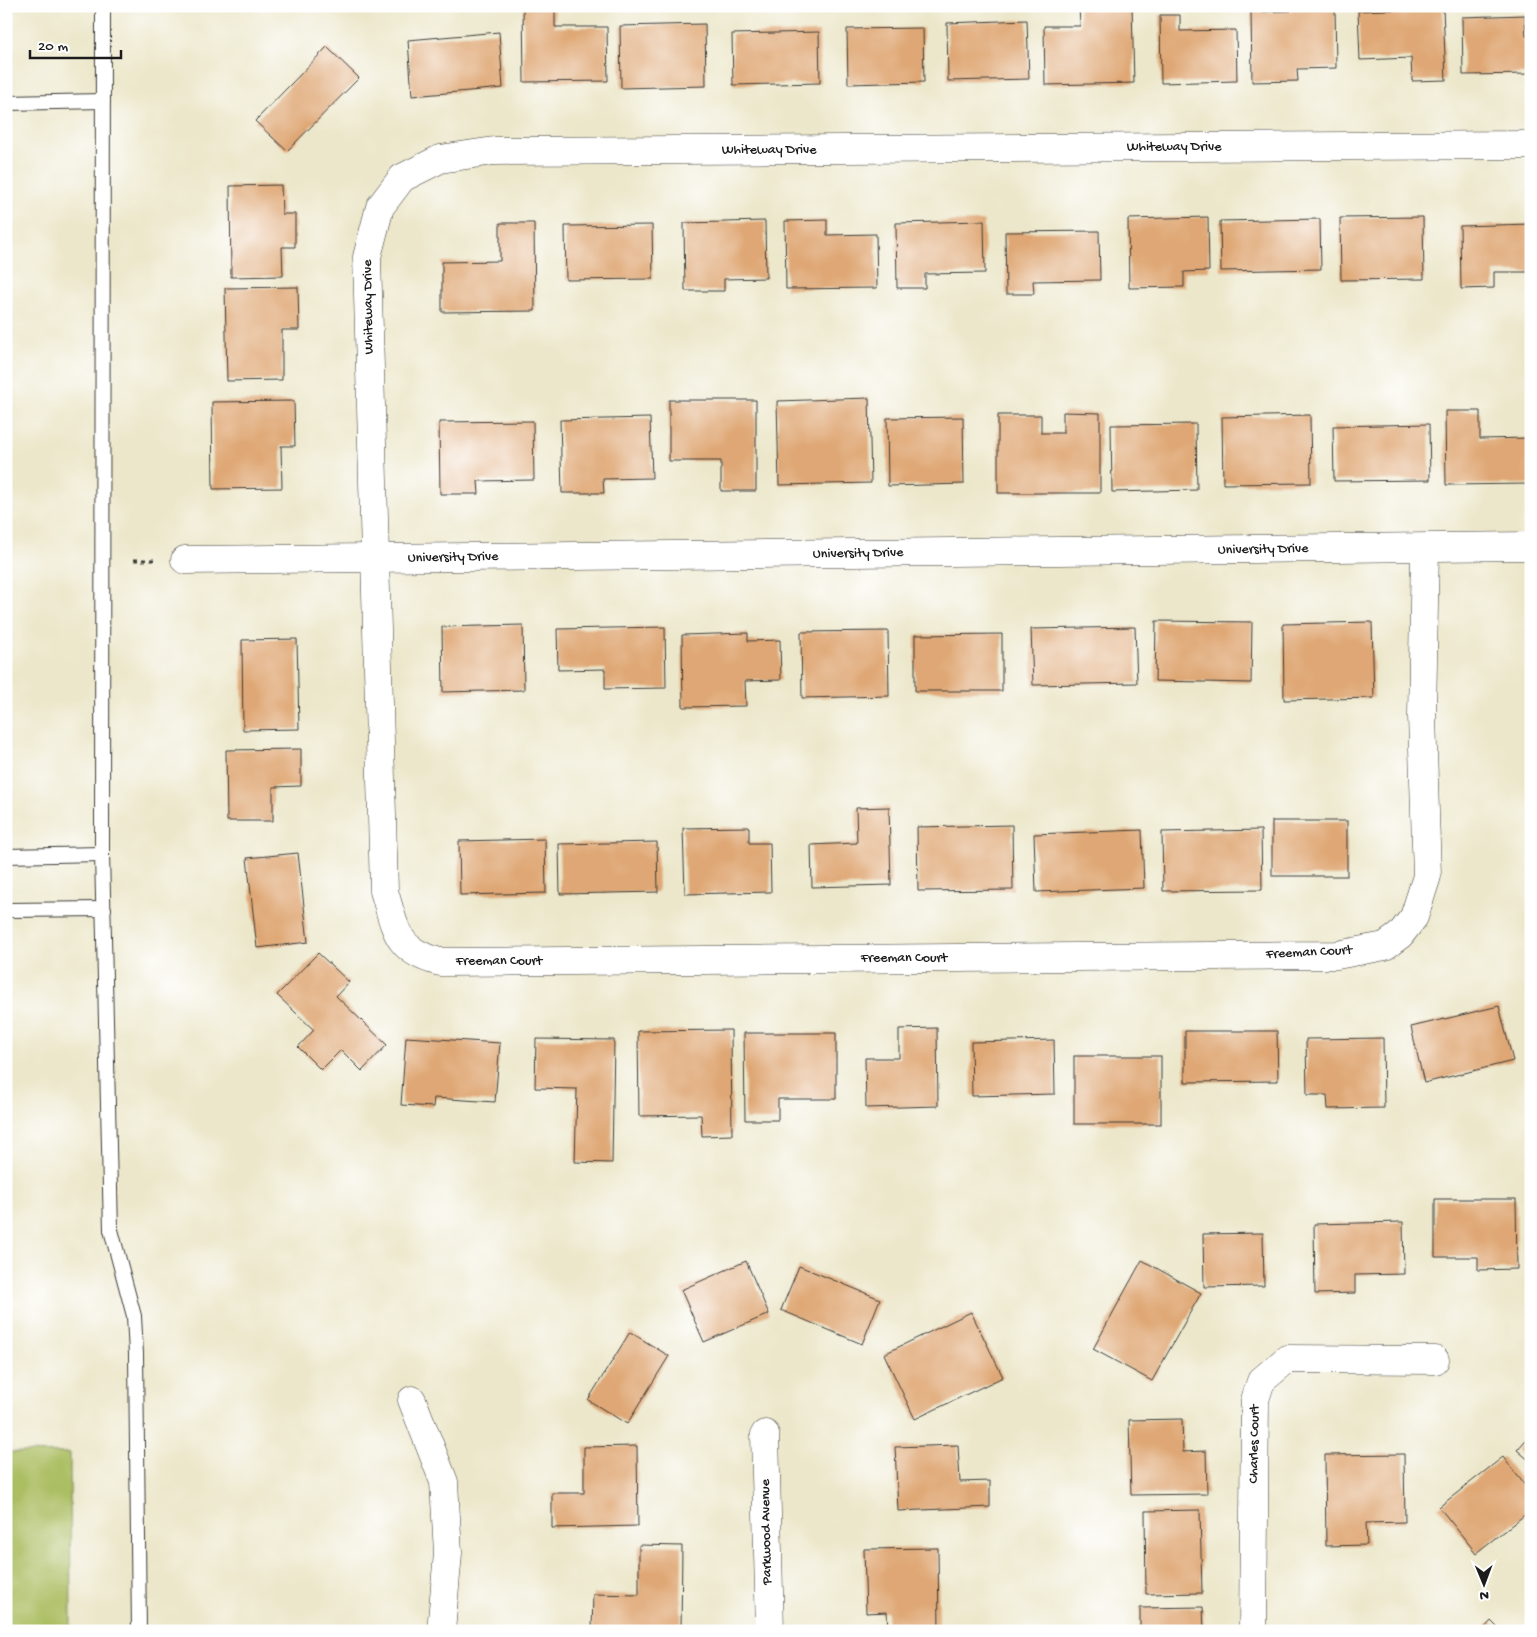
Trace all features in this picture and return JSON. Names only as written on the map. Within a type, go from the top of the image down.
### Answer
[{"type":"street","name":"Whiteway Drive","points":[[376,559],[367,257],[380,207],[402,178],[440,159],[494,151],[1531,145]]},
{"type":"street","name":"University Drive","points":[[185,560],[1531,546]]},
{"type":"street","name":"Freeman Court","points":[[376,559],[384,891],[396,932],[408,948],[424,958],[440,962],[450,962],[1327,955],[1385,946],[1400,935],[1414,917],[1427,876],[1422,716],[1425,548]]},
{"type":"street","name":"Charles Court","points":[[1253,1631],[1255,1400],[1262,1381],[1287,1359],[1435,1360]]},
{"type":"street","points":[[412,1400],[444,1482],[448,1553],[441,1631]]},
{"type":"street","name":"Parkwood Avenue","points":[[765,1434],[770,1631]]},
{"type":"lane","points":[[103,6],[102,854],[111,1230],[134,1316],[136,1354],[139,1631]]},
{"type":"lane","points":[[6,103],[103,101]]},
{"type":"lane","points":[[6,856],[102,854]]},
{"type":"lane","points":[[6,910],[104,910]]},
{"type":"green space","points":[[6,1452],[70,1453],[71,1631],[6,1631]]},
{"type":"building","points":[[523,6],[555,6],[555,27],[607,27],[608,81],[524,82]]},
{"type":"building","points":[[1079,6],[1132,6],[1134,83],[1045,85],[1044,26],[1080,26]]},
{"type":"building","points":[[1291,6],[1335,6],[1336,68],[1297,69],[1298,81],[1252,82],[1251,12],[1291,11]]},
{"type":"building","points":[[1443,8],[1446,80],[1412,81],[1411,58],[1360,60],[1358,11]]},
{"type":"building","points":[[1160,15],[1180,15],[1180,31],[1236,30],[1237,81],[1161,83]]},
{"type":"building","points":[[1525,15],[1526,36],[1531,36],[1531,74],[1463,75],[1462,17]]},
{"type":"building","points":[[1027,20],[1029,79],[948,81],[947,23]]},
{"type":"building","points":[[705,24],[706,86],[621,88],[620,26]]},
{"type":"building","points":[[923,28],[924,82],[848,84],[847,29]]},
{"type":"building","points":[[499,32],[503,88],[412,96],[408,40]]},
{"type":"building","points":[[819,32],[820,83],[733,85],[732,34]]},
{"type":"building","points":[[327,47],[359,78],[287,151],[255,121]]},
{"type":"building","points":[[281,185],[282,214],[295,214],[295,247],[282,247],[283,276],[231,277],[230,186]]},
{"type":"building","points":[[1208,217],[1209,271],[1184,272],[1184,287],[1129,288],[1128,219]]},
{"type":"building","points":[[1423,217],[1424,279],[1341,280],[1340,218]]},
{"type":"building","points":[[1320,219],[1321,269],[1221,271],[1220,221]]},
{"type":"building","points":[[827,220],[827,235],[876,234],[877,288],[786,289],[785,221]]},
{"type":"building","points":[[765,221],[766,278],[724,279],[724,291],[685,291],[684,223]]},
{"type":"building","points":[[984,221],[985,273],[925,274],[925,288],[897,288],[896,223]]},
{"type":"building","points":[[500,223],[534,223],[535,311],[442,312],[442,262],[500,261]]},
{"type":"building","points":[[1531,224],[1531,272],[1494,272],[1494,288],[1461,289],[1460,226]]},
{"type":"building","points":[[652,225],[653,279],[566,280],[565,226]]},
{"type":"building","points":[[1099,231],[1100,280],[1033,281],[1034,294],[1006,294],[1005,232]]},
{"type":"building","points":[[298,287],[299,330],[282,330],[282,380],[227,381],[225,288]]},
{"type":"building","points":[[869,398],[871,483],[779,485],[777,401]]},
{"type":"building","points":[[669,400],[756,400],[756,491],[721,491],[721,461],[669,461]]},
{"type":"building","points":[[294,401],[295,446],[281,446],[282,488],[213,489],[212,402]]},
{"type":"building","points":[[1445,411],[1480,411],[1480,439],[1531,438],[1531,484],[1446,485]]},
{"type":"building","points":[[1063,412],[1100,413],[1100,493],[998,493],[998,415],[1041,415],[1041,433],[1063,433]]},
{"type":"building","points":[[1310,415],[1311,483],[1223,484],[1222,417]]},
{"type":"building","points":[[963,417],[964,484],[888,486],[887,418]]},
{"type":"building","points":[[650,418],[652,478],[603,479],[604,493],[562,493],[560,420]]},
{"type":"building","points":[[533,421],[534,480],[478,481],[479,494],[440,494],[439,422]]},
{"type":"building","points":[[1196,424],[1197,490],[1112,492],[1111,425]]},
{"type":"building","points":[[1429,424],[1430,480],[1334,481],[1333,426]]},
{"type":"building","points":[[1156,621],[1252,622],[1251,683],[1155,681]]},
{"type":"building","points":[[1372,622],[1374,698],[1284,700],[1283,624]]},
{"type":"building","points":[[523,625],[524,690],[443,692],[442,627]]},
{"type":"building","points":[[665,627],[666,688],[605,689],[605,669],[558,670],[557,629]]},
{"type":"building","points":[[1135,627],[1137,683],[1033,685],[1031,629]]},
{"type":"building","points":[[888,631],[889,696],[802,698],[801,632]]},
{"type":"building","points":[[748,633],[748,641],[780,640],[781,680],[745,681],[746,706],[683,707],[682,635]]},
{"type":"building","points":[[1002,634],[1002,691],[915,691],[915,635]]},
{"type":"building","points":[[297,639],[299,729],[243,730],[242,640]]},
{"type":"building","points":[[301,749],[301,786],[273,787],[273,821],[227,821],[226,750]]},
{"type":"building","points":[[889,807],[891,885],[812,887],[811,845],[857,843],[856,808]]},
{"type":"building","points":[[1272,821],[1347,821],[1347,876],[1272,876]]},
{"type":"building","points":[[1012,825],[1013,890],[918,891],[917,827]]},
{"type":"building","points":[[749,827],[749,843],[770,843],[771,892],[685,894],[683,828]]},
{"type":"building","points":[[1142,830],[1144,888],[1036,892],[1034,834]]},
{"type":"building","points":[[1261,830],[1262,890],[1163,891],[1162,832]]},
{"type":"building","points":[[545,839],[546,893],[460,895],[459,841]]},
{"type":"building","points":[[657,842],[658,892],[560,894],[559,844]]},
{"type":"building","points":[[298,853],[308,942],[257,948],[247,858]]},
{"type":"building","points":[[318,953],[349,982],[336,996],[387,1045],[362,1071],[341,1050],[321,1070],[298,1047],[314,1030],[277,995]]},
{"type":"building","points":[[1499,1006],[1513,1061],[1424,1083],[1411,1027]]},
{"type":"building","points":[[937,1028],[938,1106],[866,1108],[865,1058],[899,1058],[899,1029]]},
{"type":"building","points":[[731,1030],[732,1135],[702,1136],[701,1115],[639,1116],[638,1031]]},
{"type":"building","points":[[1185,1031],[1277,1031],[1278,1081],[1185,1082]]},
{"type":"building","points":[[744,1033],[836,1033],[836,1099],[778,1099],[778,1120],[745,1120]]},
{"type":"building","points":[[406,1037],[500,1043],[495,1102],[434,1098],[433,1107],[401,1105]]},
{"type":"building","points":[[1383,1038],[1384,1108],[1328,1109],[1327,1095],[1307,1095],[1306,1039]]},
{"type":"building","points":[[536,1039],[614,1040],[612,1163],[575,1162],[577,1089],[535,1088]]},
{"type":"building","points":[[1054,1040],[1055,1094],[972,1096],[971,1042]]},
{"type":"building","points":[[1074,1056],[1161,1056],[1161,1124],[1074,1124]]},
{"type":"building","points":[[1435,1199],[1516,1199],[1517,1269],[1478,1270],[1478,1257],[1435,1257]]},
{"type":"building","points":[[1403,1222],[1404,1274],[1355,1275],[1355,1293],[1315,1294],[1314,1224]]},
{"type":"building","points":[[1263,1233],[1264,1286],[1204,1287],[1203,1234]]},
{"type":"building","points":[[1142,1260],[1201,1293],[1152,1381],[1093,1349]]},
{"type":"building","points":[[746,1261],[769,1314],[704,1342],[681,1290]]},
{"type":"building","points":[[799,1266],[880,1299],[862,1344],[781,1310]]},
{"type":"building","points":[[971,1312],[1003,1377],[915,1419],[884,1354]]},
{"type":"building","points":[[630,1332],[669,1356],[627,1424],[588,1400]]},
{"type":"building","points":[[1182,1419],[1183,1452],[1206,1451],[1207,1494],[1131,1495],[1129,1420]]},
{"type":"building","points":[[1531,1434],[1531,1462],[1517,1450]]},
{"type":"building","points":[[958,1445],[960,1482],[990,1481],[990,1507],[898,1511],[895,1447]]},
{"type":"building","points":[[637,1446],[638,1526],[552,1528],[552,1493],[584,1493],[584,1447]]},
{"type":"building","points":[[1404,1454],[1405,1522],[1366,1523],[1367,1545],[1326,1546],[1325,1455]]},
{"type":"building","points":[[1503,1457],[1531,1493],[1531,1510],[1476,1553],[1439,1507]]},
{"type":"building","points":[[1200,1510],[1202,1593],[1146,1594],[1145,1511]]},
{"type":"building","points":[[639,1545],[682,1546],[681,1631],[592,1631],[593,1594],[639,1595]]},
{"type":"building","points":[[938,1548],[939,1631],[888,1631],[887,1612],[866,1613],[864,1549]]},
{"type":"building","points":[[1203,1607],[1204,1631],[1140,1631],[1140,1608]]},
{"type":"building","points":[[1491,1621],[1501,1631],[1482,1631]]}]
